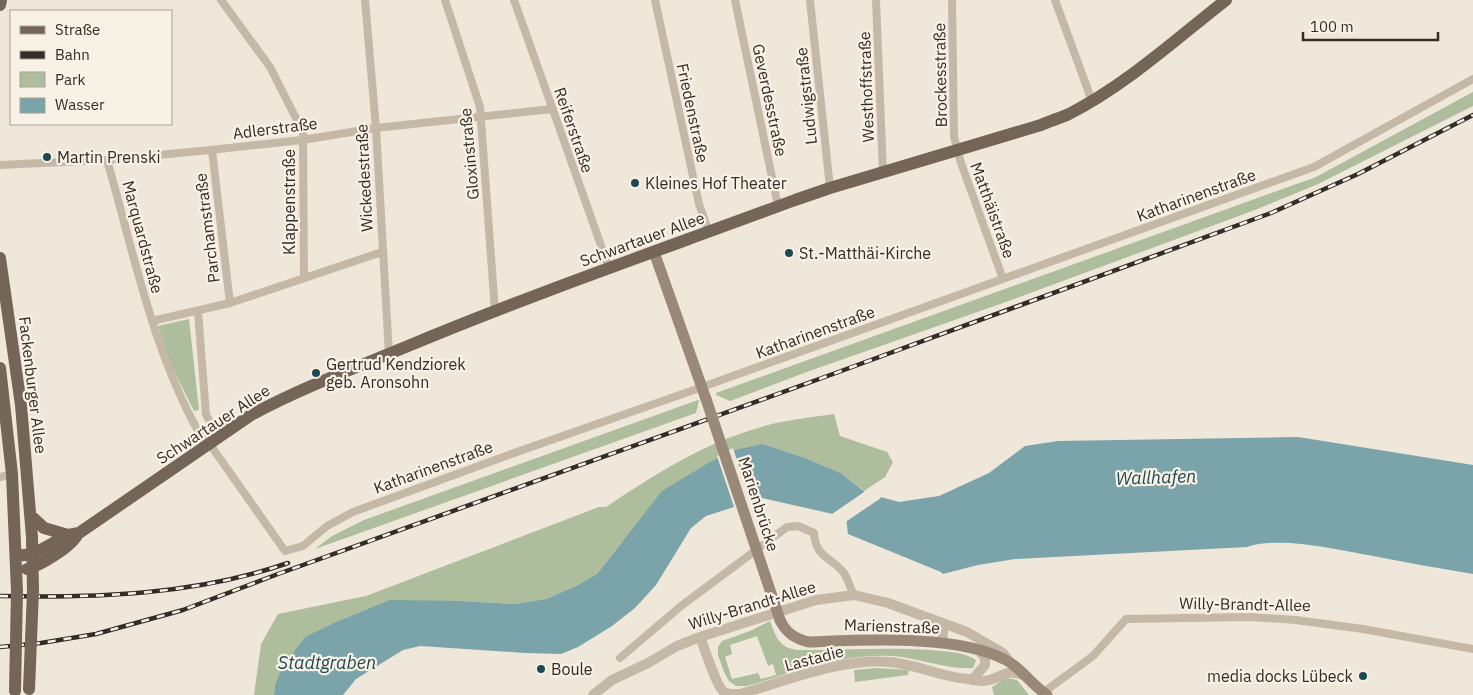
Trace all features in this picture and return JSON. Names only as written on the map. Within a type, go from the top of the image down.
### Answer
[{"type":"main road","points":[[0,5],[1,0]]},
{"type":"main road","name":"Schwartauer Allee","points":[[16,556],[33,554],[73,534],[251,415],[276,401],[495,311],[778,206],[830,188],[1041,125],[1068,114],[1092,101],[1136,70],[1226,0]]},
{"type":"main road","points":[[654,252],[702,387]]},
{"type":"main road","name":"Fackenburger Allee","points":[[0,265],[21,405],[31,516],[34,568],[29,692]]},
{"type":"main road","name":"Fackenburger Allee","points":[[0,368],[6,475],[17,570],[14,693]]},
{"type":"main road","name":"Marienbrücke","points":[[702,387],[780,620]]},
{"type":"main road","points":[[31,516],[44,528],[73,534]]},
{"type":"main road","name":"Schwartauer Allee","points":[[17,570],[34,568],[76,540],[73,534]]},
{"type":"main road","name":"Marienstraße","points":[[780,620],[788,633],[809,642],[870,640],[942,643],[979,650],[1009,661]]},
{"type":"main road","name":"Willy-Brandt-Allee","points":[[1009,661],[1046,695]]},
{"type":"street","name":"Klappenstraße","points":[[221,0],[270,67],[303,132],[304,278]]},
{"type":"street","name":"Wickedestraße","points":[[365,0],[376,128],[388,354]]},
{"type":"street","name":"Gloxinstraße","points":[[445,0],[480,108],[495,311]]},
{"type":"street","name":"Reiferstraße","points":[[514,0],[609,268]]},
{"type":"street","name":"Friedenstraße","points":[[655,0],[699,204],[708,232]]},
{"type":"street","name":"Geverdesstraße","points":[[736,0],[778,206]]},
{"type":"street","name":"Ludwigstraße","points":[[810,0],[830,188]]},
{"type":"street","name":"Westhoffstraße","points":[[876,0],[883,173]]},
{"type":"street","name":"Brockesstraße","points":[[952,0],[954,124],[957,150]]},
{"type":"street","points":[[1055,0],[1092,101]]},
{"type":"street","name":"Katharinenstraße","points":[[211,442],[285,551],[303,546],[328,526],[353,512],[523,449],[1314,168],[1473,79]]},
{"type":"street","name":"Adlerstraße","points":[[0,165],[108,160],[212,150],[302,140],[376,128],[552,109]]},
{"type":"street","name":"Parchamstraße","points":[[212,150],[230,303]]},
{"type":"street","name":"Matthäistraße","points":[[957,150],[1003,279]]},
{"type":"street","name":"Marquardstraße","points":[[108,160],[164,359],[192,422],[211,442]]},
{"type":"street","points":[[152,320],[230,303],[382,252]]},
{"type":"street","points":[[198,311],[206,415],[211,442]]},
{"type":"street","points":[[192,422],[206,415]]},
{"type":"street","points":[[620,658],[681,606],[787,527],[798,526],[814,533],[815,544],[823,556],[843,573],[854,595]]},
{"type":"street","name":"Willy-Brandt-Allee","points":[[593,694],[612,680],[648,663],[677,646],[700,637],[816,600],[854,595],[888,603],[966,632],[1003,653],[1009,661]]},
{"type":"street","name":"Willy-Brandt-Allee","points":[[1046,695],[1048,689],[1093,656],[1126,619],[1251,617],[1296,620],[1363,629],[1473,649]]},
{"type":"street","points":[[930,619],[943,632],[942,643]]},
{"type":"street","name":"Lastadie","points":[[700,637],[718,684],[725,693],[729,694],[740,694],[836,666],[865,661],[915,666],[960,679],[984,681],[1008,672],[1023,675]]},
{"type":"street","points":[[972,680],[985,665],[985,658],[979,650]]},
{"type":"green space","points":[[1473,92],[1473,106],[1316,185],[1255,210],[730,401],[716,395],[716,393],[1316,177]]},
{"type":"green space","points":[[189,319],[199,410],[194,411],[171,365],[158,326]]},
{"type":"green space","points":[[698,400],[696,413],[315,549],[332,536],[364,520]]},
{"type":"green space","points":[[834,414],[840,436],[887,452],[893,462],[885,477],[864,491],[841,473],[805,458],[763,444],[622,542],[597,574],[576,586],[546,599],[514,604],[461,601],[275,685],[274,695],[254,695],[261,644],[278,614],[366,596],[599,507],[606,507],[642,483],[679,462],[737,435],[776,423]]},
{"type":"green space","points":[[770,621],[779,641],[786,647],[798,650],[914,649],[960,653],[976,660],[973,668],[963,668],[893,656],[856,657],[837,660],[747,686],[736,686],[729,681],[724,672],[718,655],[718,647],[722,641],[750,631]],"holes":[[[757,636],[768,666],[773,664],[776,675],[761,679],[758,673],[732,679],[725,657],[732,654],[730,645]]]},
{"type":"green space","points":[[876,668],[909,670],[908,675],[855,682],[854,670]]},
{"type":"green space","points":[[1006,678],[1017,680],[1029,695],[994,695],[992,687]]},
{"type":"water","points":[[1298,437],[1473,465],[1473,574],[1323,547],[1275,543],[1247,547],[1015,559],[978,565],[943,574],[848,534],[846,517],[762,498],[706,516],[691,528],[656,585],[635,608],[612,626],[578,647],[561,654],[420,646],[403,650],[356,679],[343,695],[274,695],[275,685],[282,668],[305,637],[390,600],[514,604],[546,599],[576,586],[597,574],[662,491],[710,462],[735,450],[763,444],[805,458],[841,473],[866,493],[899,502],[939,496],[989,473],[1025,446],[1058,441]]},
{"type":"pier","points":[[733,448],[752,504],[735,510],[717,456]]},
{"type":"pier","points":[[867,490],[879,494],[881,498],[844,523],[843,519],[829,516]]},
{"type":"railway","points":[[0,647],[41,643],[96,634],[183,610],[1271,213],[1358,174],[1473,115]]},
{"type":"railway","points":[[0,596],[109,595],[182,588],[253,574],[288,563]]},
{"type":"place","name":"Martin Prenski","points":[[47,157]]},
{"type":"place","name":"Kleines Hof Theater","points":[[635,183]]},
{"type":"place","name":"St.-Matthäi-Kirche","points":[[789,253]]},
{"type":"place","name":"Gertrud Kendziorek geb. Aronsohn","points":[[316,373]]},
{"type":"place","name":"Boule","points":[[541,669]]},
{"type":"place","name":"media docks Lübeck","points":[[1363,676]]},
{"type":"water label","name":"Wallhafen","points":[[1156,477]]},
{"type":"water label","name":"Stadtgraben","points":[[327,662]]}]
